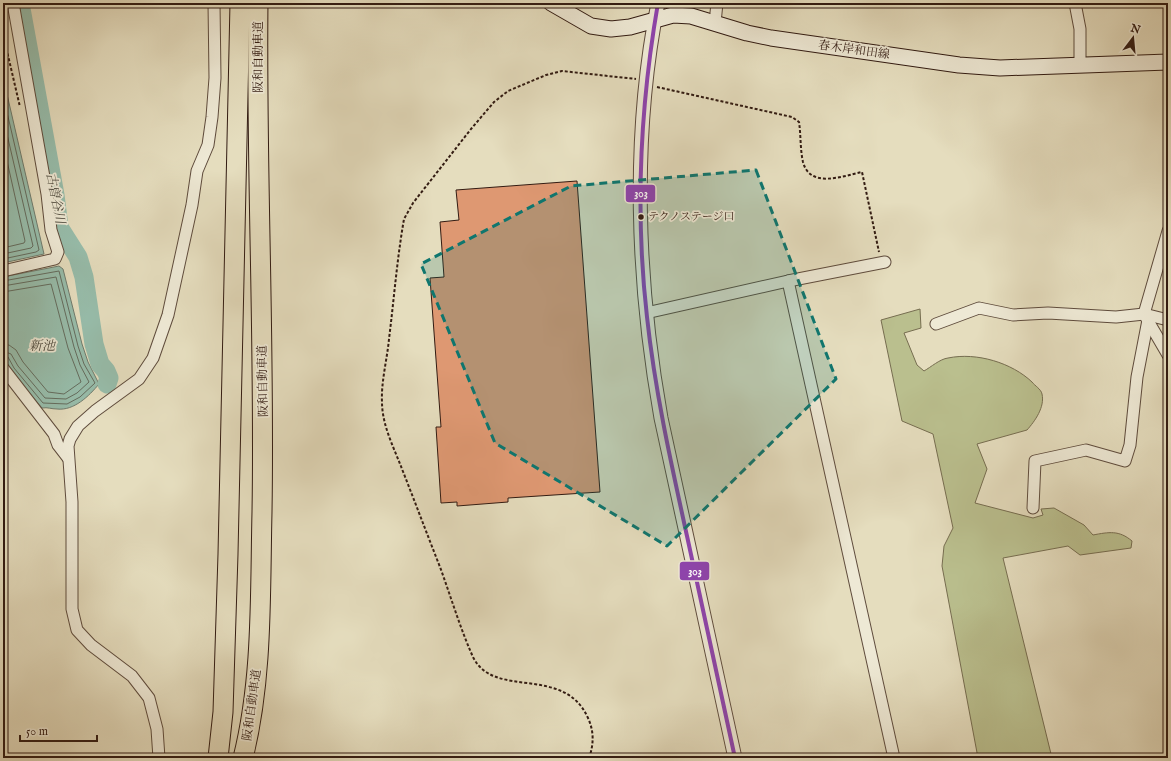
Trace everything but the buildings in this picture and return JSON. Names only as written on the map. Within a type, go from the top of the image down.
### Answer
[{"type":"highway","name":"阪和自動車道","points":[[218,758],[223,712],[228,554],[240,3]]},
{"type":"highway","name":"阪和自動車道","points":[[244,758],[256,694],[260,616],[264,423],[258,3]]},
{"type":"main road","name":"春木岸和田線","points":[[551,3],[591,26],[611,29],[630,27],[673,15],[691,16],[715,22],[747,34],[958,65],[1000,68],[1168,62]]},
{"type":"street","points":[[3,271],[55,259],[58,252],[51,230],[47,194],[13,3]]},
{"type":"street","points":[[159,758],[157,730],[149,698],[132,676],[91,645],[77,630],[72,609],[72,502],[68,458],[70,439],[78,426],[95,411],[139,379],[153,358],[168,315],[192,205],[197,171],[208,145],[215,78],[214,3]]},
{"type":"street","points":[[658,3],[654,21],[646,82],[642,142],[642,210],[646,313],[652,368],[660,418],[735,758]]},
{"type":"street","points":[[715,22],[717,3]]},
{"type":"street","points":[[1075,3],[1080,29],[1080,66]]},
{"type":"street","points":[[1033,508],[1035,462],[1086,450],[1125,461],[1130,445],[1137,377],[1146,317],[1168,231]]},
{"type":"street","points":[[646,313],[788,281],[885,262]]},
{"type":"street","points":[[788,281],[894,758]]},
{"type":"street","points":[[936,324],[979,308],[1014,315],[1048,313],[1116,317],[1146,317],[1168,320]]},
{"type":"street","points":[[1146,317],[1168,355]]},
{"type":"street","points":[[3,368],[20,392],[54,434],[58,445],[68,458]]},
{"type":"path","points":[[589,758],[592,750],[593,736],[590,724],[585,712],[567,694],[553,687],[502,679],[486,672],[476,662],[390,439],[383,410],[383,387],[404,219],[413,203],[489,108],[508,90],[546,75],[562,71],[636,78],[657,87],[792,117],[799,122],[803,162],[807,172],[816,178],[829,179],[862,172],[879,252],[885,262]]},
{"type":"highlighted area","points":[[756,170],[836,379],[667,546],[495,443],[421,264],[571,186]]},
{"type":"shaded area","points":[[920,309],[921,328],[904,333],[917,365],[924,371],[939,361],[945,359],[959,357],[982,358],[1004,364],[1015,369],[1032,382],[1042,394],[1043,399],[1041,409],[1027,430],[977,444],[987,469],[975,503],[1033,518],[1043,515],[1041,509],[1054,508],[1084,525],[1093,535],[1118,533],[1132,541],[1131,548],[1080,555],[1068,546],[1003,558],[1052,758],[978,758],[942,566],[944,546],[953,528],[933,434],[902,421],[881,320]]},
{"type":"water","points":[[3,77],[44,254],[3,263]]},
{"type":"water","name":"新池","points":[[59,266],[63,269],[88,362],[99,384],[81,402],[69,408],[55,409],[42,408],[11,371],[4,359],[3,277]]},
{"type":"waterway","name":"古曽谷川","points":[[20,3],[55,195],[59,227],[78,257],[84,277],[94,344],[100,364],[106,371],[109,378],[107,384]]},
{"type":"transit line","name":"303","points":[[658,3],[643,120],[640,199],[643,278],[650,345],[669,454],[735,758]]},
{"type":"place","name":"テクノステージ口","points":[[641,217]]}]
